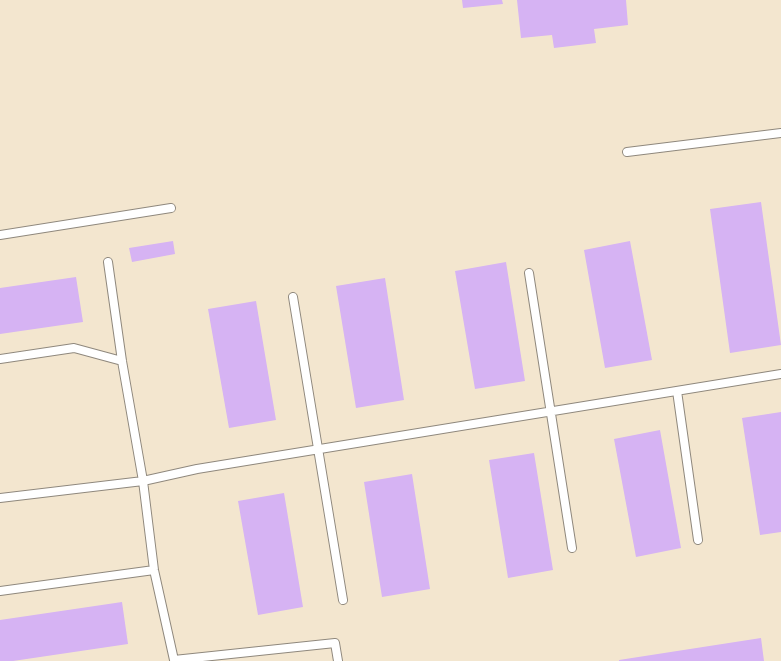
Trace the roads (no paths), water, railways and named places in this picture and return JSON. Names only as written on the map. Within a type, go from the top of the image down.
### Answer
[{"type":"lane","points":[[627,152],[781,132]]},
{"type":"lane","points":[[0,235],[171,208]]},
{"type":"lane","points":[[108,262],[122,361],[143,481],[154,570],[174,660],[335,643],[338,661]]},
{"type":"lane","points":[[529,272],[572,548]]},
{"type":"lane","points":[[293,297],[343,600]]},
{"type":"lane","points":[[0,359],[74,348],[122,361]]},
{"type":"lane","points":[[0,498],[143,481],[197,469],[781,374]]},
{"type":"lane","points":[[677,391],[698,540]]},
{"type":"lane","points":[[0,591],[154,570]]}]
